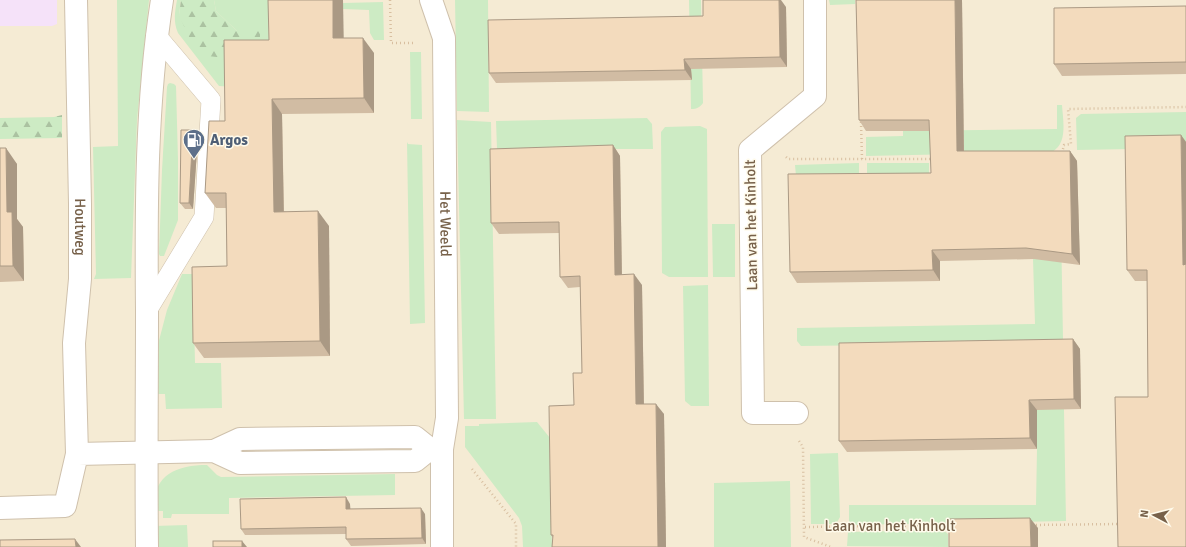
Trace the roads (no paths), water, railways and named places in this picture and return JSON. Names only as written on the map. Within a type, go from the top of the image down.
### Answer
[{"type":"street","name":"Houtweg","points":[[0,508],[65,506],[77,454],[74,343],[80,279],[80,204],[76,0]]},
{"type":"street","points":[[147,547],[146,252],[150,123],[156,35],[162,0]]},
{"type":"street","name":"Het Weeld","points":[[431,0],[444,38],[446,418],[436,450],[442,547]]},
{"type":"street","name":"Laan van het Kinholt","points":[[795,413],[753,414],[750,150],[816,96],[815,0]]},
{"type":"street","points":[[77,454],[214,451],[240,463],[415,461],[436,450]]},
{"type":"lane","points":[[147,311],[204,217],[211,100],[156,35]]},
{"type":"place","name":"Argos","points":[[194,160]]}]
